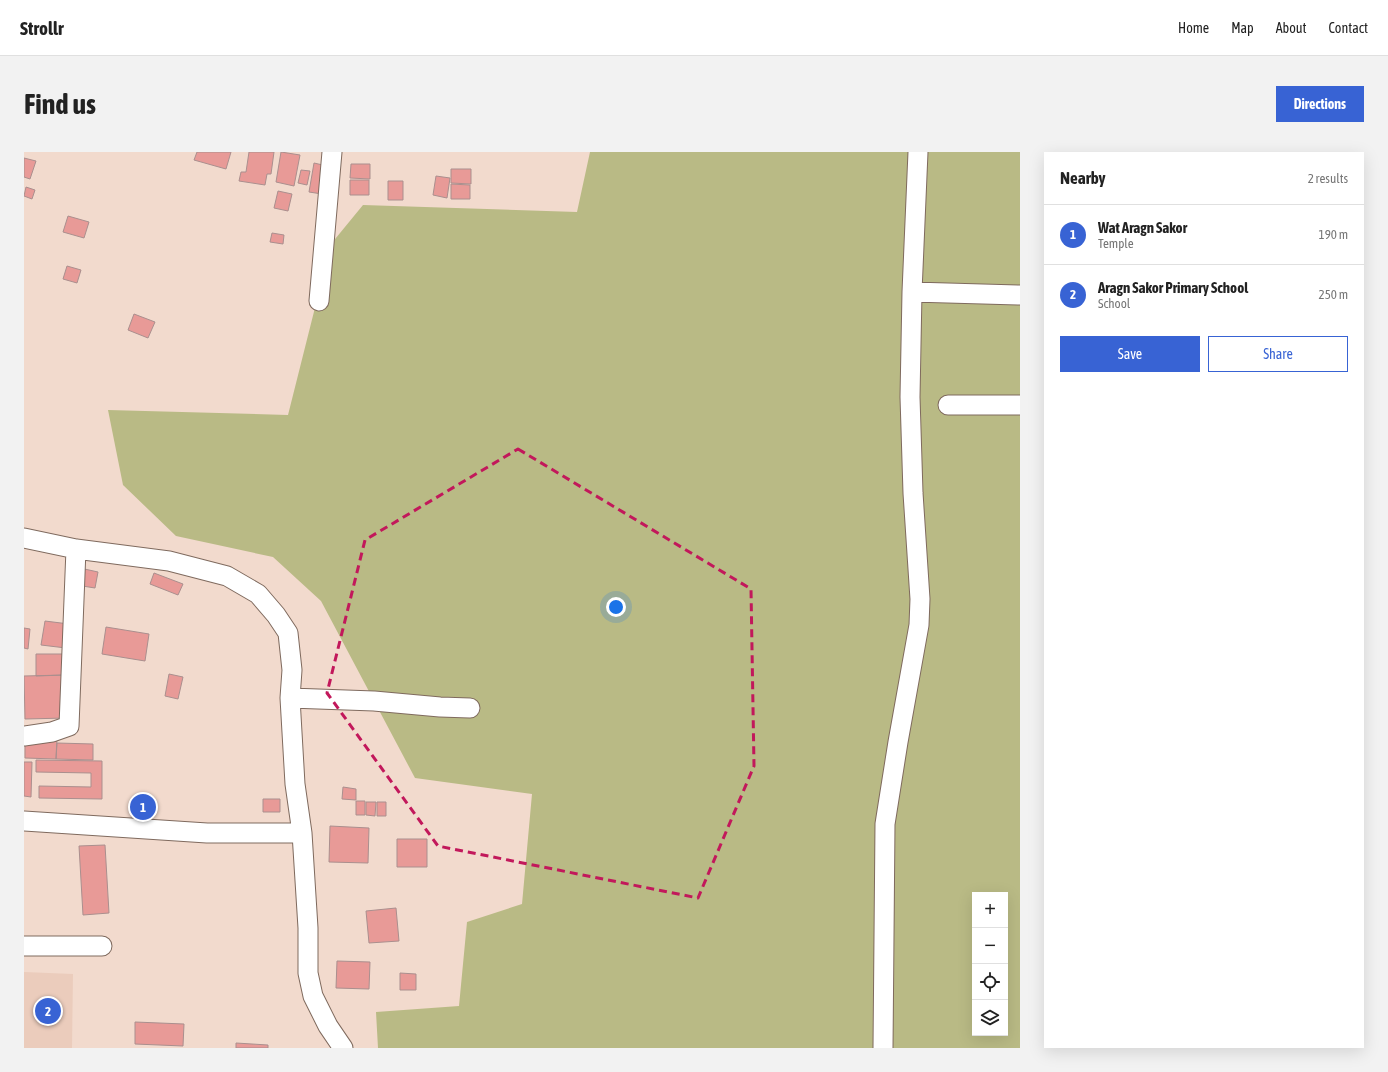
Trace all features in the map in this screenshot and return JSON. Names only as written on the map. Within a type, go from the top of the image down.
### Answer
[{"type":"street","points":[[319,301],[332,152]]},
{"type":"street","points":[[883,1048],[886,824],[898,742],[919,625],[920,599],[913,493],[910,397],[912,292],[918,152]]},
{"type":"street","points":[[912,292],[1020,295]]},
{"type":"street","points":[[948,404],[1020,405]]},
{"type":"street","points":[[24,538],[76,548],[169,561],[227,576],[258,594],[276,615],[288,633],[292,670],[290,698],[295,784],[302,833],[308,928],[308,973],[313,996],[328,1026],[343,1048]]},
{"type":"street","points":[[24,736],[52,732],[69,726],[76,548]]},
{"type":"street","points":[[290,698],[374,701],[470,708]]},
{"type":"street","points":[[24,821],[206,833],[302,833]]},
{"type":"street","points":[[24,946],[102,946]]},
{"type":"highlighted area","points":[[518,449],[751,589],[754,766],[698,898],[438,846],[327,693],[365,540]]},
{"type":"shaded area","points":[[24,972],[73,974],[72,1048],[24,1048]]},
{"type":"green space","points":[[590,152],[1020,152],[1020,1048],[378,1048],[376,1012],[459,1006],[467,922],[522,904],[532,794],[415,778],[321,601],[273,557],[176,536],[123,485],[108,410],[288,415],[331,244],[363,205],[577,212]]},
{"type":"building","points":[[197,152],[231,152],[226,169],[194,160]]},
{"type":"building","points":[[249,152],[274,152],[271,174],[267,174],[265,185],[239,181],[241,172],[246,172]]},
{"type":"building","points":[[281,152],[300,155],[294,186],[276,182]]},
{"type":"building","points":[[24,158],[36,161],[30,179],[24,177]]},
{"type":"building","points":[[314,163],[327,166],[322,194],[309,192]]},
{"type":"building","points":[[351,164],[370,164],[370,179],[350,178]]},
{"type":"building","points":[[451,169],[471,169],[471,184],[451,183]]},
{"type":"building","points":[[301,170],[310,171],[307,185],[298,183]]},
{"type":"building","points":[[436,176],[450,178],[447,198],[433,195]]},
{"type":"building","points":[[350,180],[369,180],[369,195],[350,195]]},
{"type":"building","points":[[388,181],[403,181],[403,200],[388,200]]},
{"type":"building","points":[[451,184],[470,185],[470,199],[451,199]]},
{"type":"building","points":[[26,187],[35,190],[32,199],[24,196]]},
{"type":"building","points":[[278,191],[292,194],[288,211],[274,208]]},
{"type":"building","points":[[68,216],[89,222],[84,238],[63,232]]},
{"type":"building","points":[[272,233],[284,235],[283,244],[270,242]]},
{"type":"building","points":[[67,266],[81,270],[77,283],[63,279]]},
{"type":"building","points":[[134,314],[155,322],[148,338],[128,330]]},
{"type":"building","points":[[80,568],[98,572],[95,588],[76,585]]},
{"type":"building","points":[[154,573],[183,584],[178,595],[150,584]]},
{"type":"building","points":[[45,621],[69,624],[66,648],[41,645]]},
{"type":"building","points":[[106,627],[149,634],[145,661],[102,654]]},
{"type":"building","points":[[24,628],[30,629],[28,649],[24,648]]},
{"type":"building","points":[[36,654],[65,654],[65,675],[36,676]]},
{"type":"building","points":[[169,674],[183,677],[178,699],[165,696]]},
{"type":"building","points":[[65,675],[66,718],[25,719],[24,676]]},
{"type":"building","points":[[25,737],[57,737],[56,759],[25,758]]},
{"type":"building","points":[[57,743],[93,744],[93,760],[56,759]]},
{"type":"building","points":[[36,760],[102,761],[102,799],[39,798],[39,786],[91,787],[91,773],[36,772]]},
{"type":"building","points":[[24,762],[32,762],[31,797],[24,796]]},
{"type":"building","points":[[343,787],[356,789],[356,800],[342,799]]},
{"type":"building","points":[[263,799],[280,799],[280,812],[263,812]]},
{"type":"building","points":[[356,801],[365,801],[365,815],[356,815]]},
{"type":"building","points":[[366,802],[376,802],[375,816],[366,815]]},
{"type":"building","points":[[377,802],[386,802],[386,816],[377,816]]},
{"type":"building","points":[[330,826],[369,828],[368,863],[329,862]]},
{"type":"building","points":[[397,839],[427,839],[427,867],[397,867]]},
{"type":"building","points":[[105,845],[109,913],[83,915],[79,846]]},
{"type":"building","points":[[396,908],[399,941],[369,943],[366,911]]},
{"type":"building","points":[[337,961],[370,962],[369,989],[336,988]]},
{"type":"building","points":[[400,973],[416,974],[416,990],[400,990]]},
{"type":"building","points":[[135,1022],[184,1024],[183,1046],[135,1044]]},
{"type":"building","points":[[236,1043],[268,1045],[268,1048],[236,1048]]},
{"type":"place","name":"Wat Aragn Sakor","points":[[143,807]]},
{"type":"place","name":"Aragn Sakor Primary School","points":[[48,1011]]}]
